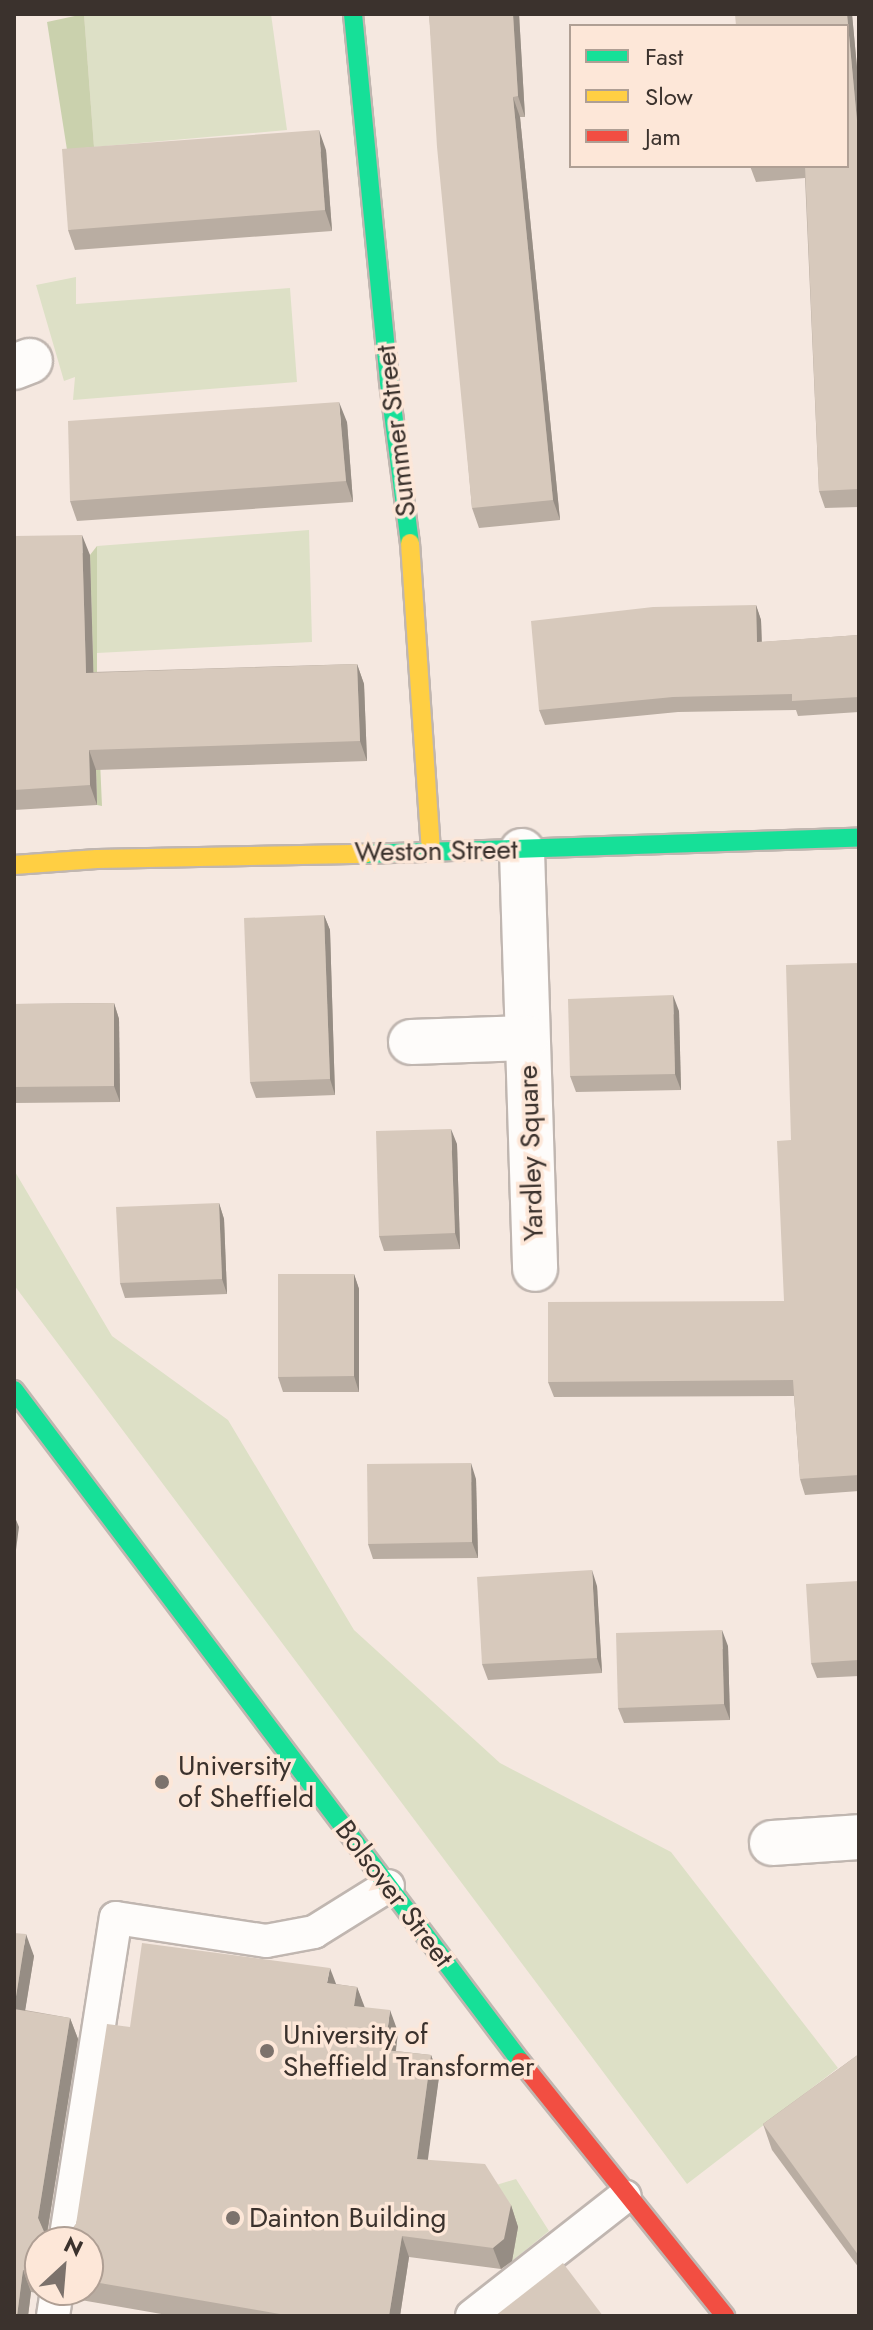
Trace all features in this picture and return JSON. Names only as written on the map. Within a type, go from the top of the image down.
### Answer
[{"type":"street","name":"Summer Street","points":[[353,14],[389,382],[409,531],[431,850]]},
{"type":"street","name":"Weston Street","points":[[14,865],[97,859],[431,850],[522,851],[859,838]]},
{"type":"street","name":"Yardley Square","points":[[522,851],[535,1269]]},
{"type":"street","name":"Yardley Square","points":[[411,1042],[526,1038]]},
{"type":"street","name":"Bolsover Street","points":[[14,1390],[625,2196],[725,2316]]},
{"type":"street","points":[[772,1843],[859,1837]]},
{"type":"lane","points":[[68,2226],[116,1918],[266,1941],[314,1932],[388,1886]]},
{"type":"lane","points":[[472,2316],[625,2196]]},
{"type":"green space","points":[[84,14],[271,14],[287,130],[94,147]]},
{"type":"green space","points":[[84,14],[94,147],[67,150],[47,22]]},
{"type":"green space","points":[[76,277],[76,304],[290,288],[297,382],[73,400],[75,377],[64,381],[36,285]]},
{"type":"green space","points":[[309,530],[312,642],[97,653],[97,546]]},
{"type":"green space","points":[[97,546],[97,692],[102,806],[97,805],[90,555]]},
{"type":"green space","points":[[14,1170],[112,1336],[228,1420],[354,1630],[500,1763],[671,1852],[838,2068],[687,2184],[14,1285]]},
{"type":"green space","points":[[516,2179],[549,2231],[511,2262],[518,2227],[493,2186]]},
{"type":"building","points":[[429,14],[513,14],[518,96],[513,97],[553,500],[472,508],[437,147]]},
{"type":"building","points":[[735,14],[847,14],[848,24],[736,24]]},
{"type":"building","points":[[849,35],[859,142],[859,489],[819,491],[805,168],[849,168]]},
{"type":"building","points":[[319,130],[325,210],[68,230],[62,149]]},
{"type":"building","points":[[339,402],[346,481],[70,501],[68,421]]},
{"type":"building","points":[[82,535],[86,673],[357,664],[360,741],[89,750],[90,785],[14,790],[14,536]]},
{"type":"building","points":[[756,605],[757,642],[859,635],[859,697],[792,701],[792,694],[673,697],[539,710],[531,621],[653,607]]},
{"type":"building","points":[[324,915],[330,1079],[250,1082],[244,918]]},
{"type":"building","points":[[859,963],[859,1475],[800,1479],[793,1380],[548,1382],[548,1302],[784,1301],[777,1141],[791,1140],[786,965]]},
{"type":"building","points":[[673,995],[675,1074],[570,1076],[568,999]]},
{"type":"building","points":[[114,1003],[114,1086],[14,1087],[14,1004]]},
{"type":"building","points":[[451,1129],[455,1233],[379,1236],[376,1131]]},
{"type":"building","points":[[219,1203],[222,1279],[120,1283],[116,1207]]},
{"type":"building","points":[[278,1274],[354,1274],[354,1376],[278,1377]]},
{"type":"building","points":[[471,1463],[472,1542],[368,1544],[367,1464]]},
{"type":"building","points":[[592,1570],[597,1658],[482,1664],[477,1577]]},
{"type":"building","points":[[859,1581],[859,1660],[811,1663],[806,1584]]},
{"type":"building","points":[[722,1630],[724,1704],[618,1708],[616,1633]]},
{"type":"building","points":[[14,1933],[26,1934],[14,2009]]},
{"type":"building","points":[[142,1943],[330,1968],[327,1983],[357,1987],[354,2006],[390,2010],[385,2050],[431,2055],[417,2159],[485,2164],[511,2205],[504,2239],[493,2248],[402,2236],[389,2316],[280,2314],[104,2284],[104,2226],[74,2226],[107,2024],[130,2027]]},
{"type":"building","points":[[14,2009],[70,2018],[38,2218],[42,2226],[24,2226],[24,2270],[17,2316],[14,2316]]},
{"type":"building","points":[[859,2054],[859,2256],[763,2124]]},
{"type":"building","points":[[563,2263],[603,2316],[495,2316]]},
{"type":"traffic: fast","points":[[353,14],[389,382],[410,543]]},
{"type":"traffic: fast","points":[[365,854],[859,838]]},
{"type":"traffic: fast","points":[[14,1390],[521,2062]]},
{"type":"traffic: slow","points":[[410,543],[431,850]]},
{"type":"traffic: slow","points":[[14,865],[97,859],[365,854]]},
{"type":"traffic: jam","points":[[521,2062],[725,2316]]},
{"type":"place","name":"University of Sheffield","points":[[162,1782]]},
{"type":"place","name":"University of Sheffield Transformer","points":[[267,2051]]},
{"type":"place","name":"Dainton Building","points":[[233,2218]]}]
